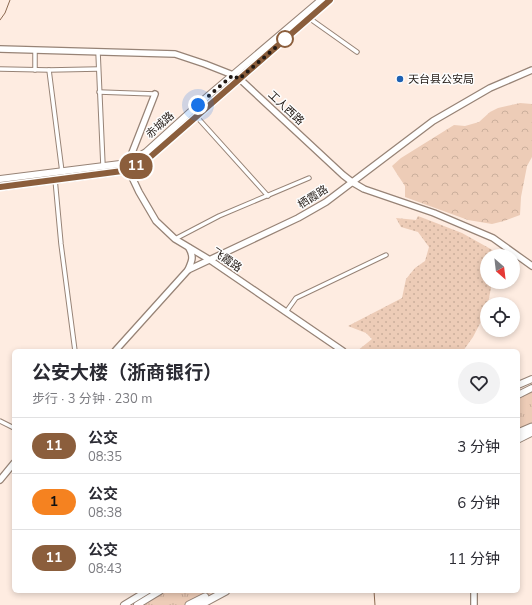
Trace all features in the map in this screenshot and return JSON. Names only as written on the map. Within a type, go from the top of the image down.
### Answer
[{"type":"highway","points":[[520,432],[532,426]]},
{"type":"highway","points":[[520,438],[532,432]]},
{"type":"highway","points":[[190,605],[212,593]]},
{"type":"highway","points":[[200,605],[222,593]]},
{"type":"main road","name":"赤城路","points":[[0,187],[129,166],[149,158],[239,79],[306,17],[321,0]]},
{"type":"main road","name":"赤城路","points":[[0,179],[103,166],[129,166],[233,75],[306,17],[330,0]]},
{"type":"main road","name":"工人西路","points":[[0,49],[175,54],[233,75],[292,127],[343,176],[352,182],[364,189],[434,213],[493,238],[532,266]]},
{"type":"main road","name":"栖霞路","points":[[117,349],[188,270],[298,218],[326,202],[433,121],[490,88],[532,70]]},
{"type":"main road","points":[[129,166],[155,94]]},
{"type":"main road","points":[[175,126],[179,131]]},
{"type":"main road","name":"飞霞路","points":[[129,166],[139,192],[156,221],[175,239],[210,260],[340,349]]},
{"type":"main road","points":[[29,175],[30,183]]},
{"type":"main road","points":[[188,270],[192,263],[192,254],[189,248]]},
{"type":"main road","points":[[520,384],[532,379]]},
{"type":"main road","points":[[520,394],[532,388]]},
{"type":"main road","points":[[0,480],[12,465]]},
{"type":"main road","points":[[124,605],[144,593]]},
{"type":"main road","points":[[136,605],[157,593]]},
{"type":"main road","points":[[474,593],[474,605]]},
{"type":"street","points":[[306,17],[357,52]]},
{"type":"street","points":[[35,51],[35,70]]},
{"type":"street","points":[[98,52],[103,166]]},
{"type":"street","points":[[0,69],[98,69]]},
{"type":"street","points":[[49,70],[62,172]]},
{"type":"street","points":[[99,92],[155,94]]},
{"type":"street","points":[[196,116],[259,184],[268,196]]},
{"type":"street","points":[[175,239],[219,216],[310,178]]},
{"type":"street","points":[[55,179],[61,244],[75,349]]},
{"type":"street","points":[[286,312],[296,298],[386,255]]},
{"type":"street","points":[[0,421],[12,427]]},
{"type":"green space","points":[[520,103],[532,104],[532,157],[527,166],[521,197],[520,215],[492,224],[468,220],[405,197],[405,186],[392,166],[401,158],[454,125],[465,126],[479,122],[490,112],[498,108]]},
{"type":"green space","points":[[418,216],[462,233],[491,249],[480,249],[480,289],[491,289],[489,297],[480,297],[480,324],[464,349],[360,349],[372,339],[366,333],[348,326],[402,298],[406,279],[415,268],[425,261],[429,247],[418,232],[401,227],[396,218],[416,220]]},
{"type":"green space","points":[[532,388],[532,427],[520,432],[520,394]]},
{"type":"green space","points":[[157,593],[212,593],[189,605],[137,605]]},
{"type":"waterway","points":[[0,20],[5,13],[10,0]]},
{"type":"waterway","points":[[374,593],[375,605]]},
{"type":"bus line","name":"11","points":[[0,187],[130,170],[149,158],[330,0]]},
{"type":"place","name":"天台县公安局","points":[[400,79]]},
{"type":"route","points":[[198,105],[233,75],[239,79],[289,36],[285,39]]}]
